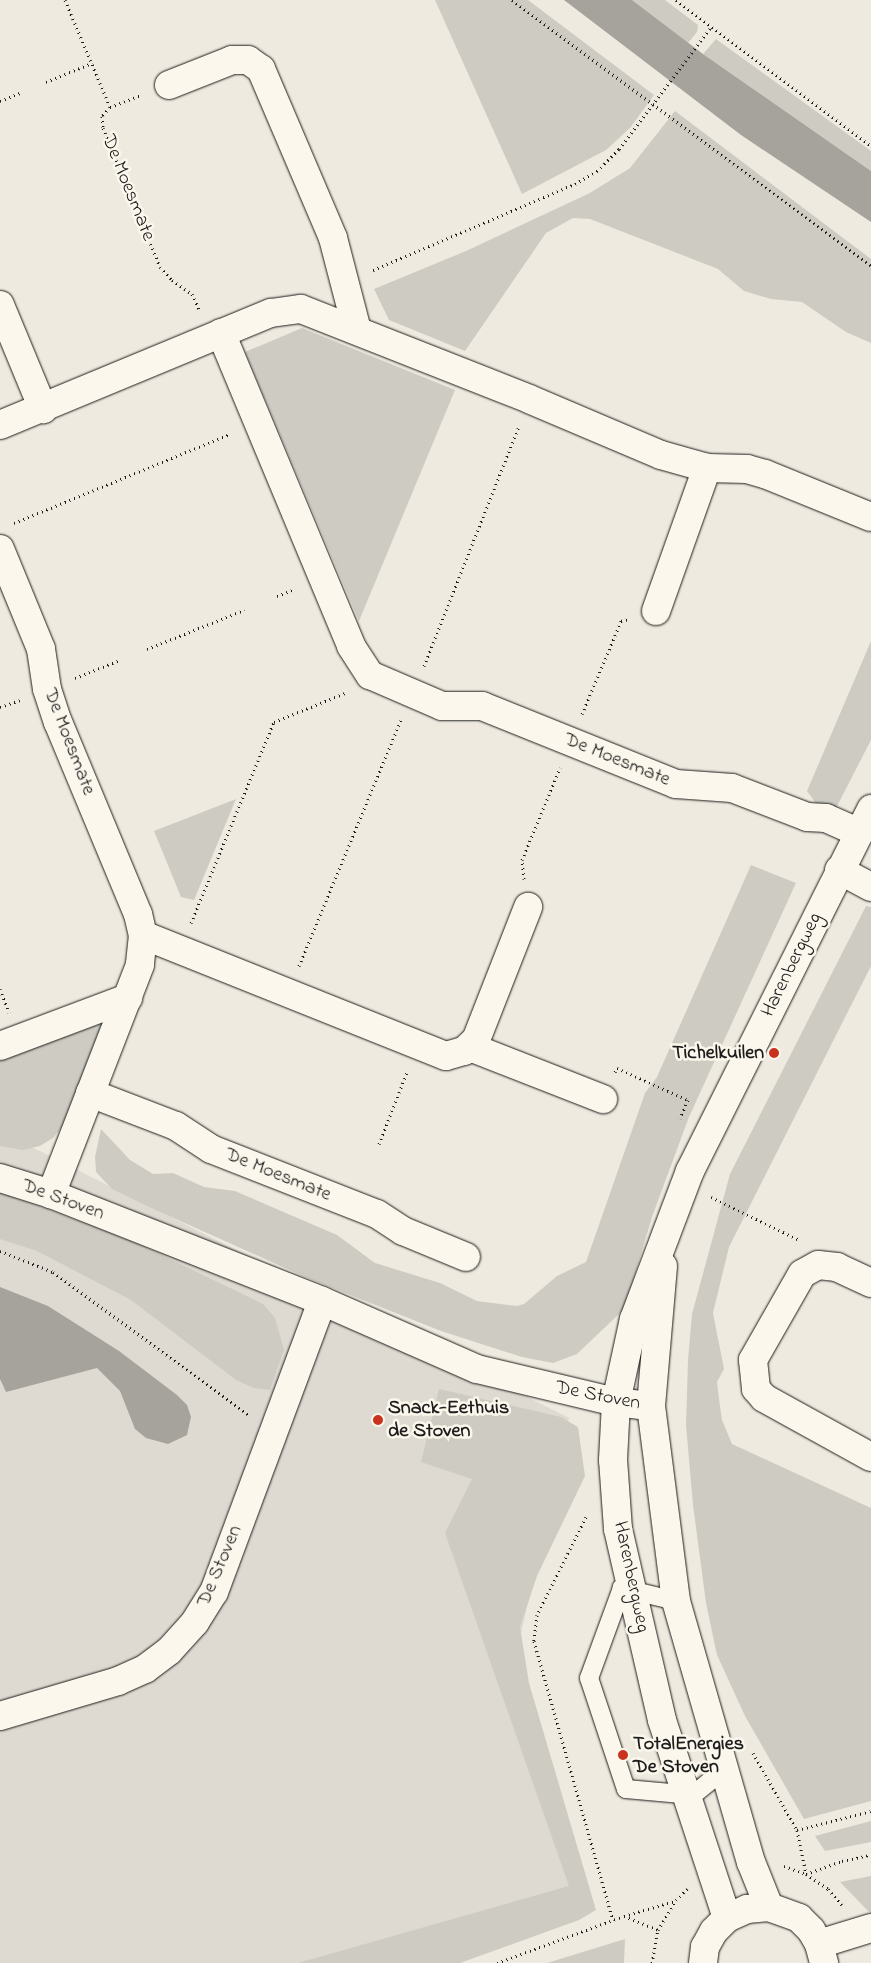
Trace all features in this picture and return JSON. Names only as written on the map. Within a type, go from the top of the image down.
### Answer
[{"type":"street","points":[[169,85],[232,60],[248,60],[262,69],[333,238],[346,281],[356,330]]},
{"type":"street","points":[[0,305],[43,409]]},
{"type":"street","points":[[0,426],[216,335],[271,313],[292,308],[356,330],[660,455],[707,468],[747,469],[765,474],[871,517]]},
{"type":"street","name":"De Moesmate","points":[[216,335],[258,423],[351,646],[363,668],[377,679],[442,706],[482,706],[676,784],[732,788],[808,817],[865,821]]},
{"type":"street","points":[[656,611],[707,468]]},
{"type":"street","name":"De Moesmate","points":[[5,537],[41,649],[47,689],[58,722],[138,914],[143,935],[140,965],[51,1194]]},
{"type":"street","name":"Harenbergweg","points":[[727,1918],[662,1720],[618,1529],[613,1460],[616,1402],[634,1319],[690,1170],[865,821]]},
{"type":"street","points":[[839,870],[871,887]]},
{"type":"street","points":[[143,935],[446,1056],[470,1046],[479,1032],[528,907]]},
{"type":"street","points":[[0,1046],[128,998]]},
{"type":"street","points":[[470,1046],[603,1099]]},
{"type":"street","name":"De Moesmate","points":[[90,1093],[176,1126],[211,1149],[377,1214],[403,1231],[466,1257]]},
{"type":"street","name":"De Stoven","points":[[0,1178],[51,1194],[322,1301],[477,1368],[616,1402],[651,1406]]},
{"type":"street","name":"Harenbergweg","points":[[666,1232],[651,1406],[676,1601],[685,1643],[726,1768],[751,1862],[769,1907]]},
{"type":"street","points":[[871,1283],[837,1267],[818,1265],[802,1274],[753,1360],[756,1389],[764,1398],[871,1458]]},
{"type":"street","name":"De Stoven","points":[[0,1716],[118,1681],[145,1669],[169,1650],[195,1622],[214,1592],[322,1301]]},
{"type":"street","points":[[703,1963],[710,1939],[727,1918],[747,1909],[769,1907],[799,1918],[821,1953],[871,1928]]},
{"type":"lane","points":[[676,1601],[622,1588],[589,1678],[626,1789],[693,1795],[726,1768]]},
{"type":"path","name":"De Moesmate","points":[[65,0],[110,107],[102,116],[103,128],[160,266],[196,300],[216,335]]},
{"type":"path","points":[[512,0],[654,103],[871,266]]},
{"type":"path","points":[[676,0],[871,146]]},
{"type":"path","points":[[346,281],[588,178],[619,149],[711,27]]},
{"type":"path","points":[[46,82],[92,63]]},
{"type":"path","points":[[0,101],[20,92]]},
{"type":"path","points":[[5,537],[258,423]]},
{"type":"path","points":[[147,649],[244,610]]},
{"type":"path","points":[[181,950],[274,722],[377,679]]},
{"type":"path","points":[[379,1144],[417,1046]]},
{"type":"path","points":[[0,1251],[53,1272],[272,1432]]},
{"type":"path","points":[[797,1830],[871,1811]]},
{"type":"path","points":[[806,1874],[842,1861],[871,1855]]},
{"type":"path","points":[[497,1963],[624,1916],[676,1900],[658,1930],[652,1963]]},
{"type":"path","points":[[624,1916],[658,1930]]},
{"type":"shaded area","points":[[435,0],[528,0],[654,95],[630,128],[606,150],[522,194]]},
{"type":"shaded area","points":[[564,0],[632,0],[703,54],[871,171],[871,222],[741,135]]},
{"type":"shaded area","points":[[632,0],[665,0],[698,25],[697,32],[688,43]]},
{"type":"shaded area","points":[[716,39],[871,151],[871,171],[703,54]]},
{"type":"shaded area","points":[[675,111],[871,259],[871,343],[846,332],[802,302],[771,299],[744,291],[718,269],[590,219],[573,218],[546,233],[465,351],[389,320],[374,289],[466,251],[590,193],[630,168]]},
{"type":"shaded area","points":[[302,328],[455,390],[359,621],[245,352]]},
{"type":"shaded area","points":[[871,641],[871,740],[832,816],[817,805],[807,791]]},
{"type":"shaded area","points":[[236,799],[194,900],[181,897],[154,831]]},
{"type":"shaded area","points":[[751,865],[796,883],[689,1117],[652,1217],[628,1298],[620,1313],[577,1354],[553,1363],[522,1357],[441,1331],[305,1277],[149,1207],[112,1189],[96,1172],[95,1157],[101,1129],[130,1160],[153,1174],[173,1173],[204,1187],[235,1191],[337,1235],[375,1263],[440,1283],[477,1301],[517,1306],[524,1304],[557,1276],[586,1262],[645,1093],[657,1077]]},
{"type":"shaded area","points":[[866,906],[871,907],[871,966],[729,1247],[713,1313],[724,1369],[717,1382],[722,1420],[732,1444],[871,1508],[871,1801],[804,1819],[745,1716],[717,1655],[706,1603],[693,1505],[686,1425],[688,1360],[692,1314],[730,1174]]},
{"type":"shaded area","points":[[99,1020],[109,1025],[63,1126],[53,1138],[40,1146],[22,1150],[0,1146],[0,1054]]},
{"type":"shaded area","points":[[0,1131],[569,1418],[513,1670],[580,1884],[313,1963],[0,1963]]},
{"type":"shaded area","points":[[0,1192],[135,1242],[263,1304],[275,1318],[284,1350],[270,1390],[254,1388],[236,1380],[131,1300],[37,1251],[0,1239]]},
{"type":"shaded area","points":[[0,1287],[48,1306],[119,1351],[177,1395],[187,1405],[191,1417],[187,1435],[168,1444],[146,1438],[135,1429],[120,1391],[97,1368],[6,1392],[0,1379]]},
{"type":"shaded area","points":[[439,1389],[561,1417],[578,1427],[585,1476],[537,1576],[520,1627],[529,1683],[596,1910],[579,1920],[460,1963],[298,1963],[569,1886],[445,1533],[472,1479],[421,1462]]},
{"type":"shaded area","points":[[871,1821],[871,1842],[825,1851],[815,1836]]},
{"type":"shaded area","points":[[871,1876],[871,1914],[840,1882]]},
{"type":"shaded area","points":[[625,1939],[624,1963],[547,1963]]},
{"type":"place","name":"Tichelkuilen","points":[[774,1053]]},
{"type":"place","name":"Snack-Eethuis de Stoven","points":[[378,1420]]},
{"type":"place","name":"TotalEnergies De Stoven","points":[[623,1755]]}]
